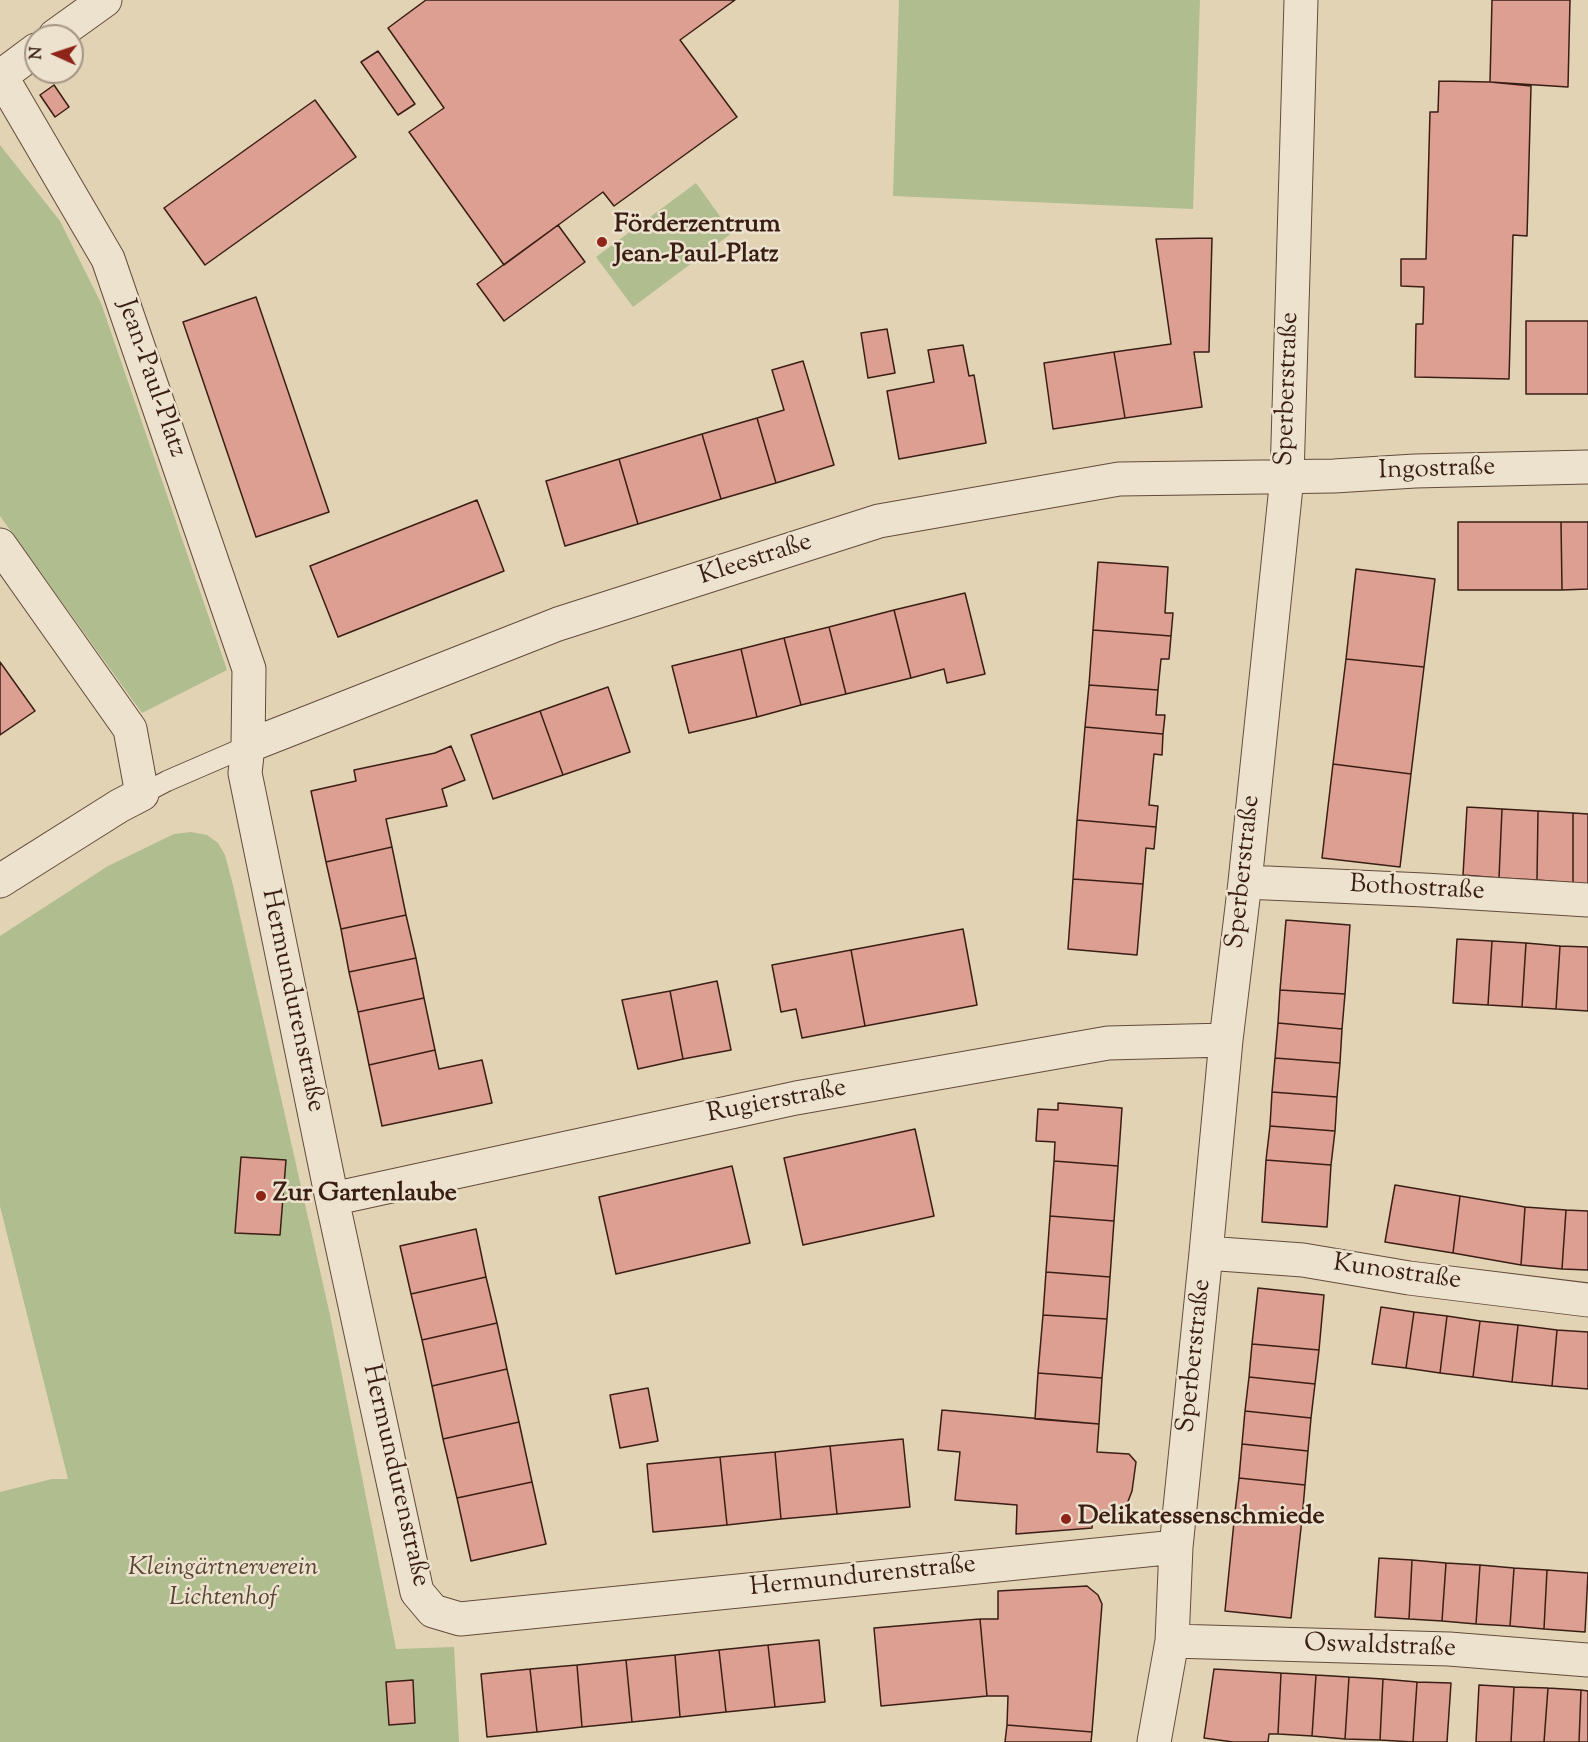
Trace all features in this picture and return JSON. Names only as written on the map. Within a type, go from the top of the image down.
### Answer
[{"type":"street","points":[[72,24],[105,0]]},
{"type":"street","name":"Sperberstraße","points":[[1154,1742],[1172,1641],[1176,1547],[1226,1040],[1245,882],[1287,477],[1301,0]]},
{"type":"street","name":"Jean-Paul-Platz","points":[[24,59],[1,76],[108,259],[249,669],[248,746]]},
{"type":"street","name":"Ingostraße","points":[[1287,477],[1588,467]]},
{"type":"street","name":"Kleestraße","points":[[248,746],[558,624],[879,521],[1119,479],[1287,477]]},
{"type":"street","points":[[0,545],[130,729],[142,794],[0,880]]},
{"type":"street","name":"Hermundurenstraße","points":[[248,746],[245,773],[332,1199],[417,1592],[433,1611],[460,1619],[1176,1547]]},
{"type":"street","name":"Bothostraße","points":[[1245,882],[1588,900]]},
{"type":"street","name":"Rugierstraße","points":[[332,1199],[807,1095],[1108,1043],[1226,1040]]},
{"type":"street","name":"Kunostraße","points":[[1206,1253],[1303,1260],[1409,1278],[1588,1300]]},
{"type":"street","name":"Oswaldstraße","points":[[1172,1641],[1449,1649],[1588,1660]]},
{"type":"lane","points":[[142,794],[166,781],[248,746]]},
{"type":"green space","points":[[899,0],[1200,0],[1193,209],[893,196]]},
{"type":"green space","points":[[0,145],[60,221],[101,303],[227,670],[142,713],[0,516]]},
{"type":"green space","points":[[696,183],[732,233],[633,307],[596,257]]},
{"type":"green space","name":"Kleingärtnerverein Lichtenhof","points":[[191,832],[207,835],[218,843],[225,855],[233,885],[330,1315],[396,1649],[454,1647],[459,1742],[0,1742],[0,1492],[52,1479],[68,1479],[0,1206],[0,936],[108,866],[174,834]]},
{"type":"building","points":[[426,0],[735,0],[680,40],[737,117],[614,206],[603,192],[504,265],[409,132],[444,108],[388,28]]},
{"type":"building","points":[[1492,0],[1570,0],[1568,87],[1490,82]]},
{"type":"building","points":[[378,51],[415,104],[398,115],[361,62]]},
{"type":"building","points":[[1439,81],[1531,86],[1527,236],[1513,235],[1509,379],[1415,377],[1416,324],[1423,324],[1424,287],[1401,286],[1401,259],[1426,259],[1430,112],[1438,112]]},
{"type":"building","points":[[54,85],[69,107],[55,117],[40,95]]},
{"type":"building","points":[[315,100],[356,157],[205,265],[164,208]]},
{"type":"building","points":[[558,225],[585,262],[504,321],[477,284]]},
{"type":"building","points":[[1212,238],[1209,352],[1194,352],[1202,407],[1125,418],[1114,352],[1171,344],[1156,239]]},
{"type":"building","points":[[256,297],[329,512],[256,537],[183,322]]},
{"type":"building","points":[[1526,321],[1588,321],[1588,394],[1526,394]]},
{"type":"building","points":[[887,329],[895,373],[868,378],[861,333]]},
{"type":"building","points":[[963,345],[969,376],[974,375],[986,443],[899,459],[887,391],[934,382],[928,350]]},
{"type":"building","points":[[1114,352],[1125,418],[1053,429],[1044,363]]},
{"type":"building","points":[[803,361],[834,465],[776,483],[757,418],[784,410],[772,370]]},
{"type":"building","points":[[757,418],[776,483],[721,499],[702,434]]},
{"type":"building","points":[[702,434],[721,499],[638,524],[619,459]]},
{"type":"building","points":[[619,459],[638,524],[565,546],[546,481]]},
{"type":"building","points":[[477,500],[504,571],[338,637],[310,566]]},
{"type":"building","points":[[1458,522],[1561,522],[1562,590],[1458,590]]},
{"type":"building","points":[[1561,522],[1588,522],[1588,589],[1562,590]]},
{"type":"building","points":[[1098,562],[1168,567],[1165,613],[1173,613],[1171,636],[1093,630]]},
{"type":"building","points":[[1356,569],[1435,579],[1424,667],[1346,659]]},
{"type":"building","points":[[965,593],[985,674],[947,683],[944,669],[911,678],[894,610]]},
{"type":"building","points":[[894,610],[911,678],[846,694],[829,627]]},
{"type":"building","points":[[829,627],[846,694],[801,705],[784,638]]},
{"type":"building","points":[[1093,630],[1171,636],[1169,659],[1161,659],[1158,690],[1089,685]]},
{"type":"building","points":[[784,638],[801,705],[757,717],[741,649]]},
{"type":"building","points":[[741,649],[757,717],[689,733],[672,666]]},
{"type":"building","points":[[1346,659],[1424,667],[1411,774],[1333,764]]},
{"type":"building","points":[[0,662],[35,711],[0,735]]},
{"type":"building","points":[[1089,685],[1158,690],[1156,715],[1165,715],[1163,734],[1085,727]]},
{"type":"building","points":[[608,687],[630,752],[563,775],[540,711]]},
{"type":"building","points":[[540,711],[563,775],[493,799],[471,735]]},
{"type":"building","points":[[1085,727],[1163,734],[1162,755],[1154,754],[1149,805],[1158,806],[1156,827],[1077,820]]},
{"type":"building","points":[[451,746],[465,780],[442,789],[447,806],[386,819],[392,847],[326,862],[311,791],[356,781],[354,770],[435,753]]},
{"type":"building","points":[[1333,764],[1411,774],[1400,867],[1322,858]]},
{"type":"building","points":[[1467,807],[1502,809],[1499,878],[1463,875]]},
{"type":"building","points":[[1502,809],[1538,811],[1537,880],[1499,878]]},
{"type":"building","points":[[1538,811],[1573,813],[1573,883],[1537,880]]},
{"type":"building","points":[[1573,813],[1588,814],[1588,884],[1573,883]]},
{"type":"building","points":[[1077,820],[1156,827],[1154,849],[1146,848],[1143,884],[1073,879]]},
{"type":"building","points":[[392,847],[406,915],[341,929],[326,862]]},
{"type":"building","points":[[1073,879],[1143,884],[1137,955],[1068,949]]},
{"type":"building","points":[[406,915],[416,958],[349,972],[341,929]]},
{"type":"building","points":[[1286,920],[1350,925],[1345,994],[1280,990]]},
{"type":"building","points":[[963,929],[977,1005],[865,1026],[851,950]]},
{"type":"building","points":[[1457,939],[1492,941],[1488,1005],[1453,1003]]},
{"type":"building","points":[[1492,941],[1526,943],[1522,1007],[1488,1005]]},
{"type":"building","points":[[1526,943],[1560,946],[1556,1009],[1522,1007]]},
{"type":"building","points":[[1560,946],[1588,947],[1588,1011],[1556,1009]]},
{"type":"building","points":[[851,950],[865,1026],[802,1038],[796,1009],[781,1012],[772,965]]},
{"type":"building","points":[[416,958],[424,998],[358,1012],[349,972]]},
{"type":"building","points":[[717,981],[731,1050],[683,1059],[670,991]]},
{"type":"building","points":[[1280,990],[1345,994],[1342,1029],[1278,1023]]},
{"type":"building","points":[[670,991],[683,1059],[638,1069],[622,1000]]},
{"type":"building","points":[[424,998],[435,1050],[369,1065],[358,1012]]},
{"type":"building","points":[[1278,1023],[1342,1029],[1340,1063],[1275,1058]]},
{"type":"building","points":[[435,1050],[439,1069],[482,1060],[492,1103],[382,1126],[369,1065]]},
{"type":"building","points":[[1275,1058],[1340,1063],[1337,1097],[1272,1092]]},
{"type":"building","points":[[1272,1092],[1337,1097],[1335,1131],[1270,1126]]},
{"type":"building","points":[[1058,1103],[1122,1108],[1118,1166],[1054,1161],[1055,1142],[1036,1141],[1038,1109],[1058,1110]]},
{"type":"building","points":[[1270,1126],[1335,1131],[1331,1165],[1266,1160]]},
{"type":"building","points":[[915,1129],[934,1216],[803,1245],[784,1158]]},
{"type":"building","name":"Zur Gartenlaube","points":[[241,1157],[286,1160],[280,1235],[235,1233]]},
{"type":"building","points":[[1266,1160],[1331,1165],[1327,1227],[1262,1222]]},
{"type":"building","points":[[1054,1161],[1118,1166],[1114,1221],[1050,1216]]},
{"type":"building","points":[[732,1166],[750,1243],[616,1274],[599,1197]]},
{"type":"building","points":[[1395,1185],[1460,1196],[1453,1253],[1385,1242]]},
{"type":"building","points":[[1460,1196],[1525,1207],[1521,1265],[1453,1253]]},
{"type":"building","points":[[1525,1207],[1566,1210],[1562,1269],[1521,1265]]},
{"type":"building","points":[[1566,1210],[1588,1211],[1588,1270],[1562,1269]]},
{"type":"building","points":[[1050,1216],[1114,1221],[1110,1277],[1046,1272]]},
{"type":"building","points":[[476,1229],[486,1277],[411,1294],[400,1246]]},
{"type":"building","points":[[1046,1272],[1110,1277],[1107,1319],[1043,1315]]},
{"type":"building","points":[[486,1277],[497,1323],[422,1340],[411,1294]]},
{"type":"building","points":[[1258,1288],[1324,1295],[1319,1350],[1252,1344]]},
{"type":"building","points":[[1381,1307],[1414,1312],[1406,1368],[1372,1364]]},
{"type":"building","points":[[1414,1312],[1447,1316],[1440,1373],[1406,1368]]},
{"type":"building","points":[[1043,1315],[1107,1319],[1102,1378],[1038,1373]]},
{"type":"building","points":[[1447,1316],[1480,1321],[1473,1377],[1440,1373]]},
{"type":"building","points":[[1480,1321],[1518,1325],[1512,1382],[1473,1377]]},
{"type":"building","points":[[497,1323],[507,1369],[432,1386],[422,1340]]},
{"type":"building","points":[[1518,1325],[1557,1330],[1552,1386],[1512,1382]]},
{"type":"building","points":[[1557,1330],[1588,1332],[1588,1389],[1552,1386]]},
{"type":"building","points":[[1252,1344],[1319,1350],[1315,1384],[1249,1377]]},
{"type":"building","points":[[507,1369],[519,1422],[443,1439],[432,1386]]},
{"type":"building","points":[[1038,1373],[1102,1378],[1099,1424],[1035,1419]]},
{"type":"building","points":[[1249,1377],[1315,1384],[1311,1418],[1245,1411]]},
{"type":"building","points":[[648,1388],[658,1441],[620,1448],[610,1395]]},
{"type":"building","points":[[942,1410],[1099,1424],[1097,1452],[1129,1454],[1136,1462],[1132,1491],[1127,1504],[1119,1511],[1093,1511],[1092,1528],[1016,1534],[1017,1505],[955,1500],[960,1452],[938,1450]]},
{"type":"building","points":[[1245,1411],[1311,1418],[1308,1451],[1242,1444]]},
{"type":"building","points":[[519,1422],[532,1482],[457,1498],[443,1439]]},
{"type":"building","points":[[903,1439],[910,1507],[837,1514],[830,1446]]},
{"type":"building","points":[[1242,1444],[1308,1451],[1305,1485],[1239,1478]]},
{"type":"building","points":[[830,1446],[837,1514],[781,1519],[775,1452]]},
{"type":"building","points":[[775,1452],[781,1519],[727,1525],[720,1457]]},
{"type":"building","points":[[720,1457],[727,1525],[653,1532],[647,1464]]},
{"type":"building","points":[[1239,1478],[1305,1485],[1302,1519],[1235,1512]]},
{"type":"building","points":[[532,1482],[546,1544],[471,1561],[457,1498]]},
{"type":"building","points":[[1235,1512],[1302,1519],[1291,1618],[1225,1611]]},
{"type":"building","points":[[1379,1558],[1412,1560],[1409,1619],[1375,1617]]},
{"type":"building","points":[[1412,1560],[1446,1563],[1442,1621],[1409,1619]]},
{"type":"building","points":[[1446,1563],[1480,1565],[1476,1624],[1442,1621]]},
{"type":"building","points":[[1480,1565],[1514,1568],[1510,1626],[1476,1624]]},
{"type":"building","points":[[1514,1568],[1547,1570],[1544,1629],[1510,1626]]},
{"type":"building","points":[[1547,1570],[1588,1573],[1585,1632],[1544,1629]]},
{"type":"building","points":[[1087,1586],[1098,1595],[1102,1604],[1092,1732],[1007,1725],[1008,1696],[987,1696],[980,1619],[998,1619],[998,1591]]},
{"type":"building","points":[[980,1619],[987,1696],[881,1706],[874,1628]]},
{"type":"building","points":[[819,1640],[825,1702],[775,1707],[768,1645]]},
{"type":"building","points":[[768,1645],[775,1707],[726,1712],[719,1650]]},
{"type":"building","points":[[719,1650],[726,1712],[680,1717],[675,1655]]},
{"type":"building","points":[[675,1655],[680,1717],[632,1722],[626,1660]]},
{"type":"building","points":[[626,1660],[632,1722],[582,1727],[577,1665]]},
{"type":"building","points":[[577,1665],[582,1727],[537,1732],[530,1669]]},
{"type":"building","points":[[530,1669],[537,1732],[487,1737],[481,1674]]},
{"type":"building","points":[[1214,1669],[1281,1673],[1278,1734],[1269,1734],[1268,1742],[1233,1742],[1204,1738]]},
{"type":"building","points":[[1281,1673],[1316,1675],[1312,1736],[1278,1734]]},
{"type":"building","points":[[1316,1675],[1349,1677],[1345,1739],[1312,1736]]},
{"type":"building","points":[[1349,1677],[1383,1679],[1380,1740],[1345,1739]]},
{"type":"building","points":[[1383,1679],[1417,1682],[1413,1742],[1380,1740]]},
{"type":"building","points":[[413,1680],[415,1723],[389,1725],[386,1682]]},
{"type":"building","points":[[1417,1682],[1451,1683],[1447,1742],[1413,1742]]},
{"type":"building","points":[[1479,1685],[1514,1687],[1511,1742],[1476,1742]]},
{"type":"building","points":[[1514,1687],[1548,1688],[1544,1742],[1511,1742]]},
{"type":"building","points":[[1548,1688],[1581,1690],[1579,1742],[1544,1742]]},
{"type":"building","points":[[1581,1690],[1588,1691],[1588,1742],[1579,1742]]},
{"type":"building","points":[[1007,1725],[1092,1732],[1091,1742],[1005,1742]]},
{"type":"place","name":"Förderzentrum Jean-Paul-Platz","points":[[602,242]]},
{"type":"place","name":"Zur Gartenlaube","points":[[261,1196]]},
{"type":"place","name":"Delikatessenschmiede","points":[[1066,1519]]}]
